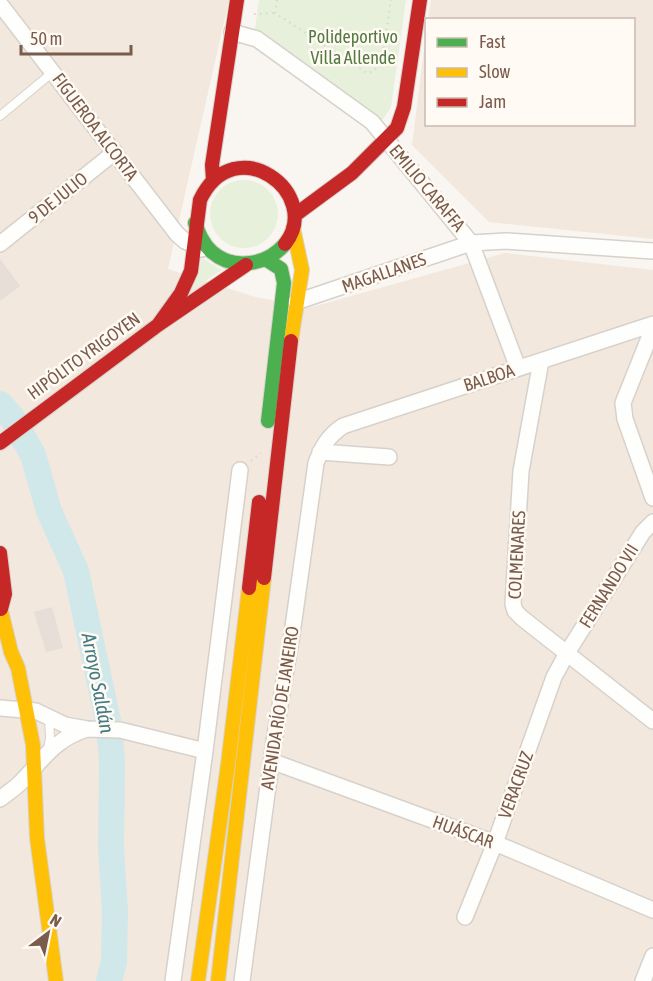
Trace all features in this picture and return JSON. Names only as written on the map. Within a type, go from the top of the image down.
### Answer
[{"type":"main road","points":[[218,979],[296,302],[302,270],[294,222],[293,203],[282,183],[273,175],[258,168],[242,167],[226,171],[213,180],[203,192],[198,206],[195,223],[202,240],[216,255],[230,262],[246,265],[267,260],[279,252],[288,241],[294,222],[351,173],[397,128],[405,107],[420,0]]},
{"type":"main road","points":[[213,180],[212,165],[236,7]]},
{"type":"main road","name":"HIPÓLITO YRIGOYEN","points":[[158,325],[191,273],[194,259],[195,223]]},
{"type":"main road","points":[[199,977],[228,764],[284,283],[280,270],[267,260]]},
{"type":"main road","name":"HIPÓLITO YRIGOYEN","points":[[1,441],[158,325],[246,265]]},
{"type":"main road","points":[[0,553],[6,594],[1,608],[11,652],[8,670],[22,782],[37,838]]},
{"type":"main road","points":[[14,708],[35,765],[37,838],[56,981]]},
{"type":"main road","points":[[19,749],[35,765]]},
{"type":"street","name":"FIGUEROA ALCORTA","points":[[0,4],[177,234],[194,246],[216,255]]},
{"type":"street","name":"EMILIO CARAFFA","points":[[232,32],[256,39],[372,122],[471,243],[506,241],[653,251]]},
{"type":"street","name":"9 DE JULIO","points":[[0,244],[115,152]]},
{"type":"street","name":"MAGALLANES","points":[[296,302],[471,243]]},
{"type":"street","points":[[471,243],[518,368]]},
{"type":"street","points":[[653,326],[623,403],[625,419],[653,498]]},
{"type":"street","name":"BALBOA","points":[[328,438],[343,426],[541,360],[653,326]]},
{"type":"street","name":"COLMENARES","points":[[541,360],[521,471],[513,604],[522,618],[653,721]]},
{"type":"street","name":"AVENIDA RÍO DE JANEIRO","points":[[242,981],[271,761],[292,634],[316,463],[328,438]]},
{"type":"street","points":[[320,452],[389,457]]},
{"type":"street","points":[[172,981],[205,751],[240,470]]},
{"type":"street","name":"FERNANDO VII","points":[[567,653],[643,532],[653,522]]},
{"type":"street","name":"VERACRUZ","points":[[465,917],[495,843],[555,677],[567,653]]},
{"type":"street","points":[[14,708],[49,717],[65,725],[87,729],[120,730],[205,751]]},
{"type":"street","points":[[0,799],[22,782],[47,753],[70,735],[87,729]]},
{"type":"street","name":"HUÁSCAR","points":[[271,761],[495,843],[653,910]]},
{"type":"street","points":[[643,981],[653,956]]},
{"type":"street","points":[[199,977],[235,981]]},
{"type":"lane","points":[[0,116],[53,72]]},
{"type":"lane","points":[[47,753],[50,746],[49,717]]},
{"type":"path","points":[[275,13],[277,0]]},
{"type":"path","points":[[236,7],[275,13],[367,73],[374,71],[382,60],[391,0]]},
{"type":"path","points":[[240,470],[265,450]]},
{"type":"shaded area","points":[[0,0],[229,0],[168,269],[255,297],[312,307],[505,253],[653,270],[653,981],[0,981]]},
{"type":"shaded area","points":[[431,0],[653,0],[653,239],[489,222],[412,145],[425,42],[425,126],[635,126],[635,18],[428,18]]},
{"type":"green space","name":"Polideportivo Villa Allende","points":[[259,0],[406,0],[391,107],[380,124],[254,35]]},
{"type":"green space","points":[[237,180],[251,180],[263,185],[273,195],[278,214],[273,233],[263,243],[251,248],[237,248],[225,243],[215,233],[210,221],[210,207],[215,195],[225,185]]},
{"type":"green space","points":[[202,258],[222,270],[194,288]]},
{"type":"building","points":[[0,259],[20,286],[0,301]]},
{"type":"building","points":[[52,607],[63,648],[46,652],[34,612]]},
{"type":"waterway","name":"Arroyo Saldán","points":[[0,404],[11,416],[33,455],[49,511],[76,571],[109,726],[112,762],[111,848],[115,910],[114,962],[109,981]]},
{"type":"traffic: fast","points":[[195,223],[209,249],[230,262],[260,261],[278,251],[285,244]]},
{"type":"traffic: fast","points":[[267,260],[281,269],[284,283],[268,421]]},
{"type":"traffic: slow","points":[[291,341],[302,270],[293,228]]},
{"type":"traffic: slow","points":[[218,981],[264,578]]},
{"type":"traffic: slow","points":[[198,981],[228,764],[249,588]]},
{"type":"traffic: slow","points":[[0,607],[11,652],[18,668],[33,745],[37,838],[56,981]]},
{"type":"traffic: jam","points":[[213,180],[212,165],[237,0]]},
{"type":"traffic: jam","points":[[295,215],[352,173],[397,128],[404,107],[420,0]]},
{"type":"traffic: jam","points":[[158,325],[181,293],[191,271],[200,200],[215,179],[234,169],[253,169],[270,176],[284,189],[293,206],[294,225],[285,244]]},
{"type":"traffic: jam","points":[[0,443],[158,325],[246,265]]},
{"type":"traffic: jam","points":[[264,578],[291,341]]},
{"type":"traffic: jam","points":[[249,588],[259,502]]},
{"type":"traffic: jam","points":[[0,553],[5,594],[1,609]]}]
